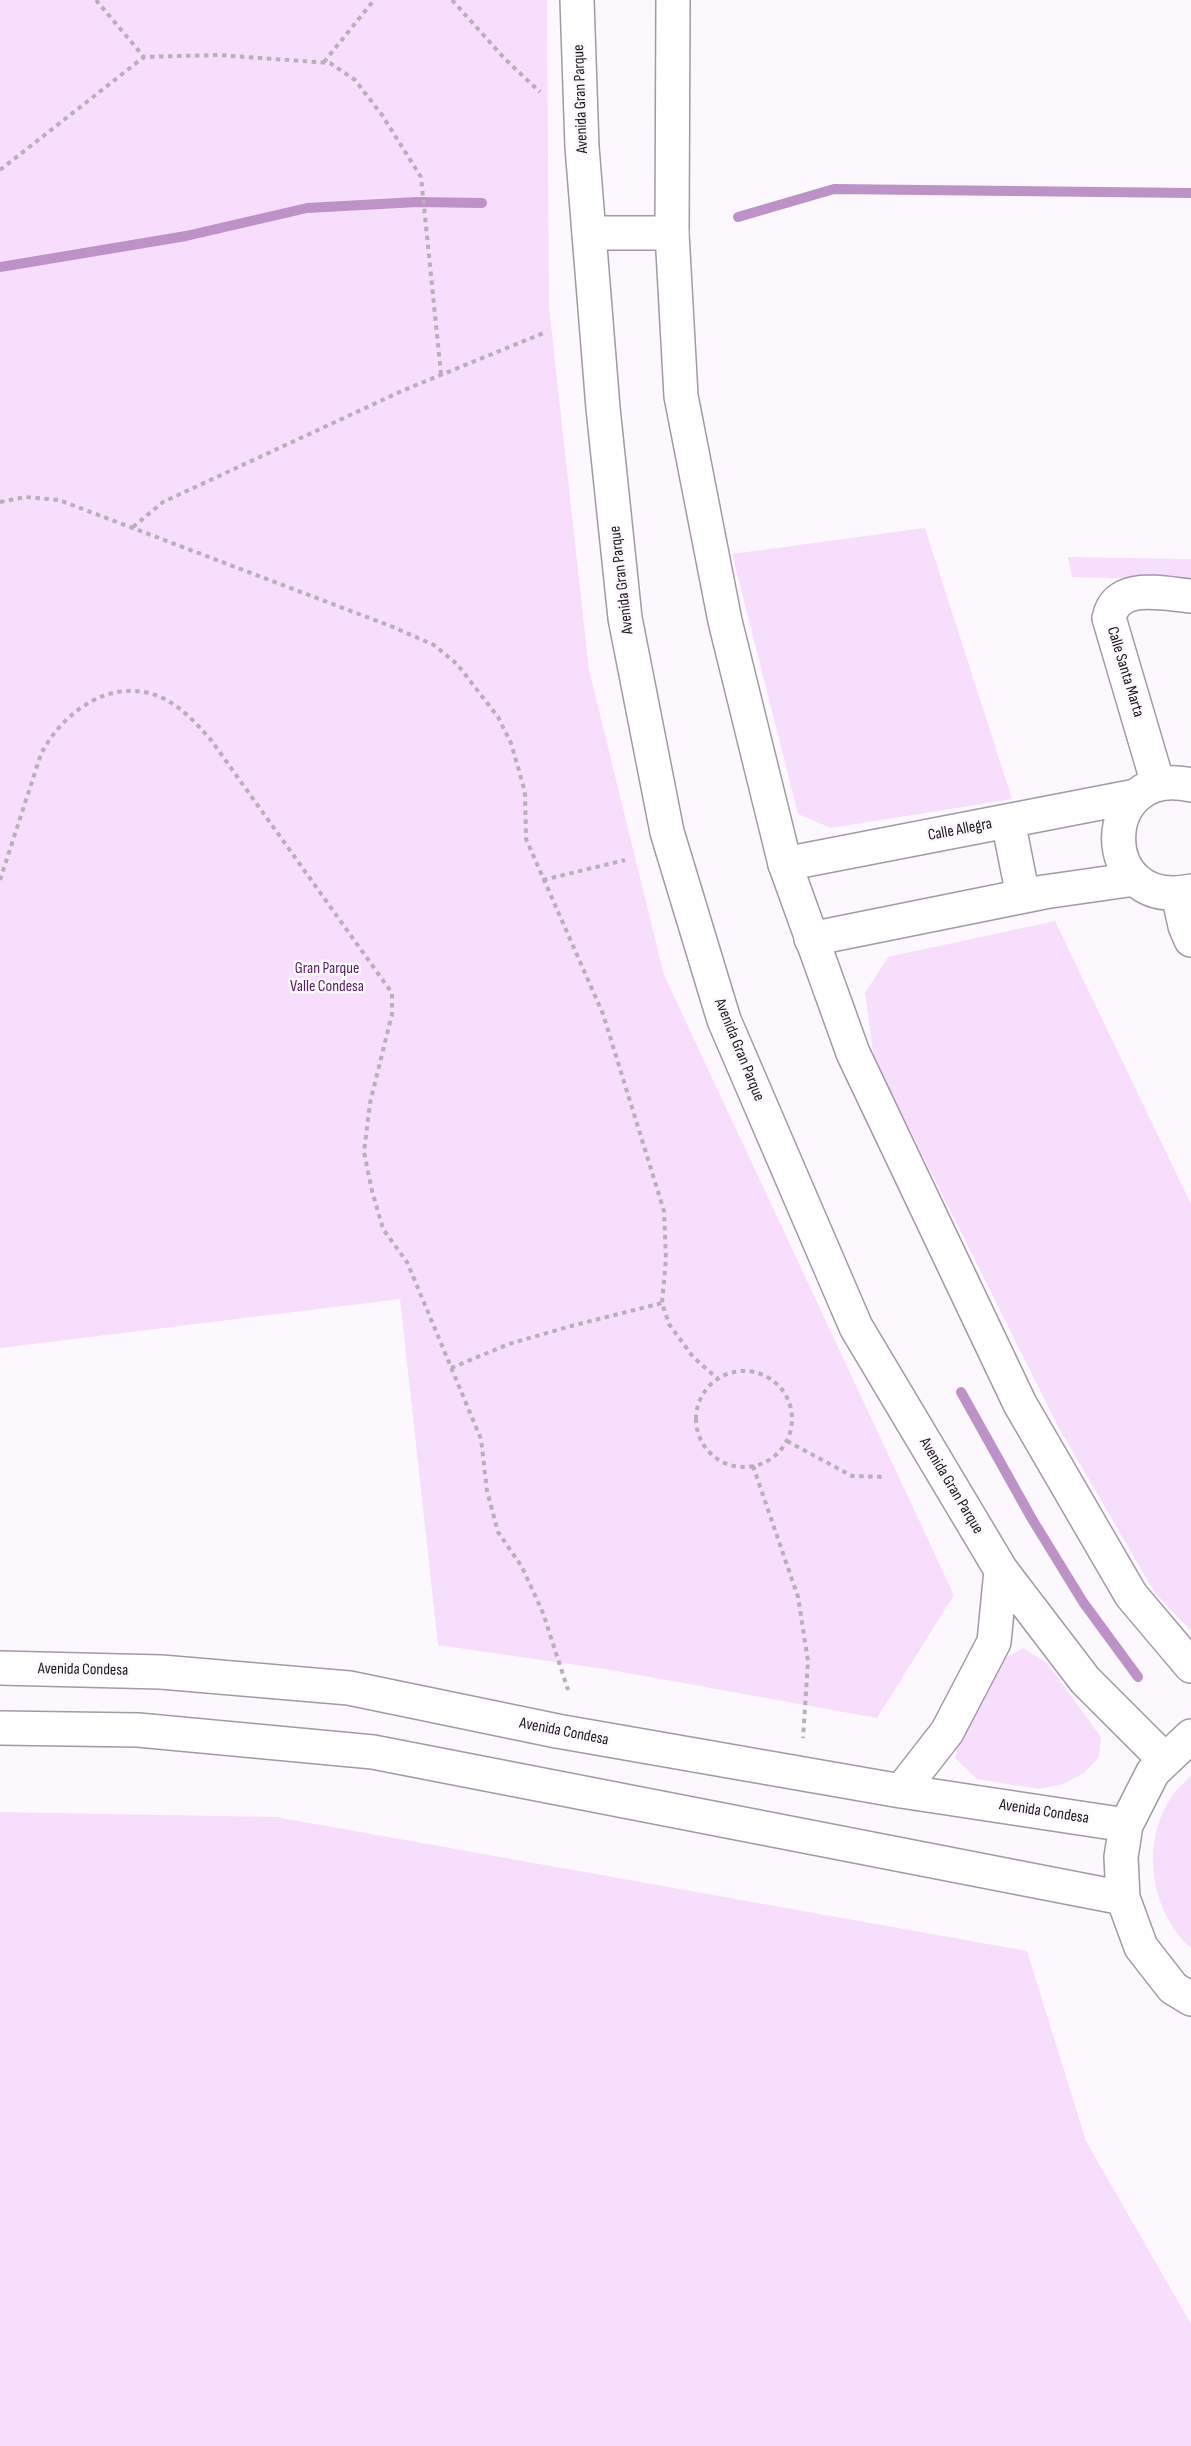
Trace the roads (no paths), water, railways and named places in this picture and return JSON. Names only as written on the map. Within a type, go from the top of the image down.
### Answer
[{"type":"street","name":"Avenida Gran Parque","points":[[577,0],[582,147],[603,408],[625,618],[667,832],[720,1009],[856,1327],[1001,1570],[1085,1680],[1165,1760]]},
{"type":"street","points":[[673,0],[672,232],[681,396],[725,621],[785,864],[853,1053],[1020,1404],[1131,1595],[1191,1666]]},
{"type":"street","points":[[589,233],[672,232]]},
{"type":"street","name":"Calle Santa Marta","points":[[1147,790],[1109,618],[1117,601],[1129,594],[1141,592],[1191,596]]},
{"type":"street","name":"Calle Allegra","points":[[785,864],[1008,821],[1174,782],[1191,784]]},
{"type":"street","points":[[1147,790],[1124,810],[1118,828],[1118,847],[1124,865],[1135,879],[1147,888],[1162,893],[1184,892],[1185,926],[1191,940]]},
{"type":"street","points":[[1008,821],[1023,896]]},
{"type":"street","points":[[811,939],[1023,896],[1135,879]]},
{"type":"street","points":[[901,1791],[947,1731],[994,1642],[1001,1570]]},
{"type":"street","name":"Avenida Condesa","points":[[0,1668],[160,1672],[349,1688],[557,1731],[901,1791],[1126,1825]]},
{"type":"street","points":[[0,1728],[138,1730],[373,1752],[1123,1898]]},
{"type":"street","points":[[1191,1736],[1153,1772],[1126,1825],[1121,1857],[1123,1898],[1141,1947],[1173,1988],[1191,1999]]},
{"type":"waterway","points":[[738,217],[834,189],[1191,193]]},
{"type":"waterway","points":[[0,267],[186,236],[307,208],[417,202],[482,203]]},
{"type":"waterway","points":[[961,1392],[1032,1519],[1083,1602],[1138,1677]]},
{"type":"park label","name":"Gran Parque Valle Condesa","points":[[327,978]]}]
